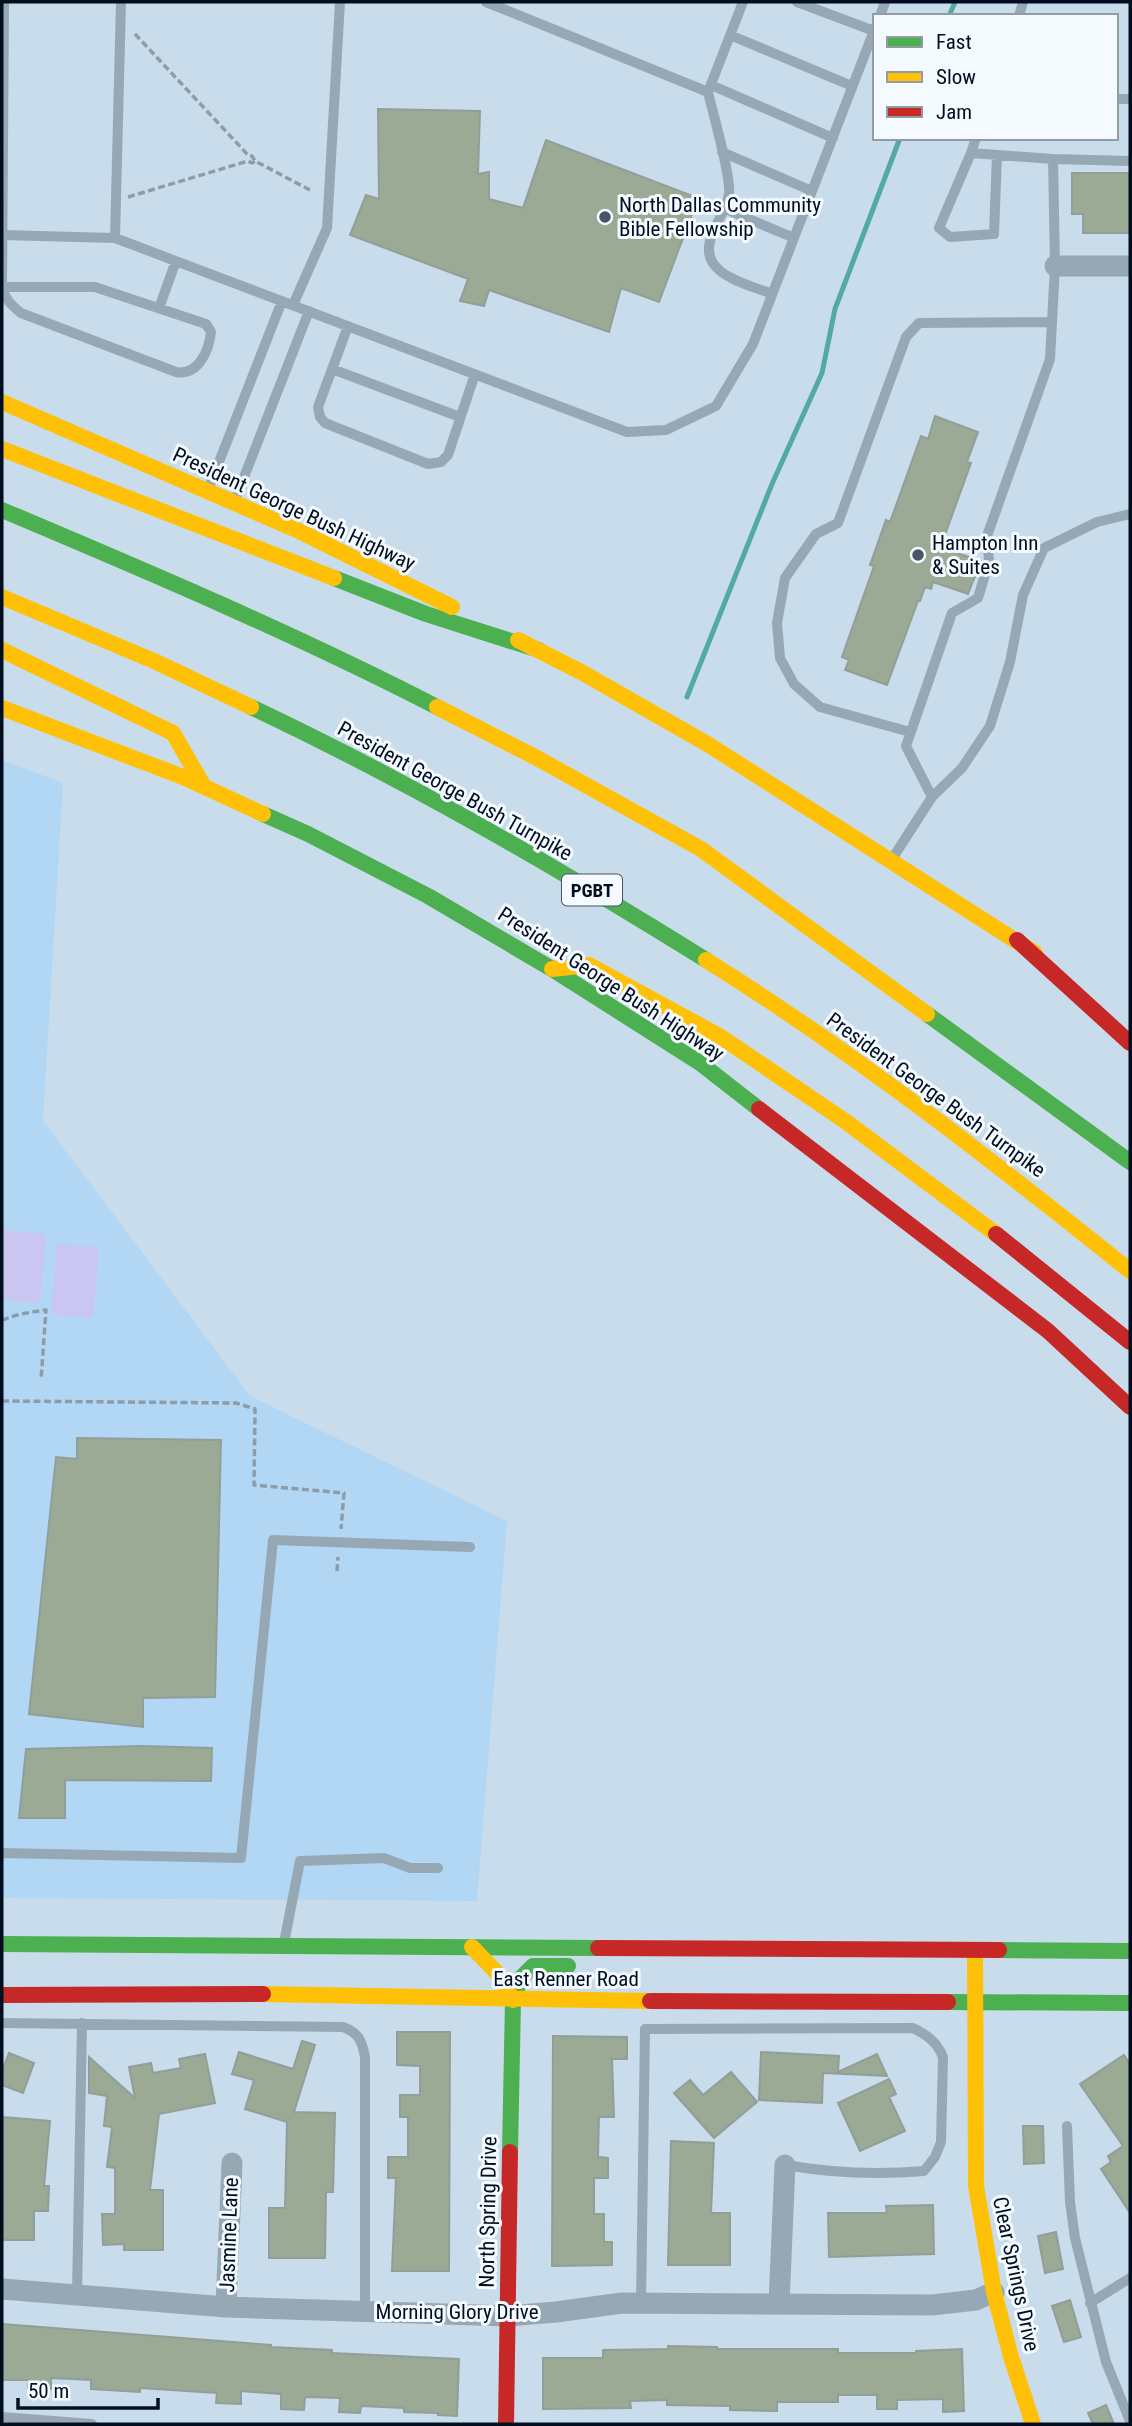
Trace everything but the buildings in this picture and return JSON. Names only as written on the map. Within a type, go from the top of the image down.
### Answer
[{"type":"main road","name":"President George Bush Highway","points":[[2,402],[299,531],[539,650],[661,716],[1017,940],[1130,1025]]},
{"type":"main road","points":[[2,449],[426,614],[539,650]]},
{"type":"main road","points":[[2,510],[337,656],[537,758],[701,849],[1130,1162]]},
{"type":"main road","name":"President George Bush Turnpike","points":[[2,597],[162,666],[324,743],[491,832],[621,907],[850,1056],[1014,1177],[1130,1270]]},
{"type":"main road","points":[[2,650],[173,733],[203,785]]},
{"type":"main road","name":"President George Bush Highway","points":[[2,708],[203,785],[308,834],[398,880],[552,969],[700,1063],[1048,1331],[1130,1407]]},
{"type":"main road","points":[[1017,940],[1130,1043]]},
{"type":"main road","points":[[552,969],[589,965],[722,1037],[845,1121],[970,1213],[1130,1342]]},
{"type":"main road","name":"East Renner Road","points":[[2,1944],[283,1952],[472,1947],[1130,1951]]},
{"type":"main road","points":[[472,1947],[498,1974],[513,2000]]},
{"type":"main road","points":[[604,1967],[639,1948]]},
{"type":"main road","name":"Clear Springs Drive","points":[[975,1950],[976,2186],[994,2292],[1028,2423]]},
{"type":"main road","points":[[513,2000],[521,1979],[533,1966],[580,1966]]},
{"type":"main road","name":"East Renner Road","points":[[2,1994],[284,1988],[513,2000],[1130,2003]]},
{"type":"main road","name":"North Spring Drive","points":[[506,2424],[513,2000]]},
{"type":"street","points":[[1055,266],[1130,266]]},
{"type":"street","name":"Jasmine Lane","points":[[226,2307],[232,2164]]},
{"type":"street","points":[[779,2304],[785,2165]]},
{"type":"street","name":"Morning Glory Drive","points":[[2,2289],[226,2307],[508,2316],[622,2303],[932,2305],[976,2300],[994,2292]]},
{"type":"lane","points":[[2,286],[95,287],[206,324],[211,332],[204,358],[192,370],[176,372],[21,313],[10,304],[2,286],[4,2]]},
{"type":"lane","points":[[115,238],[121,2]]},
{"type":"lane","points":[[208,490],[287,303],[327,228],[340,2]]},
{"type":"lane","points":[[486,2],[832,138]]},
{"type":"lane","points":[[743,2],[710,88],[729,194],[709,243],[713,263],[718,272],[772,294]]},
{"type":"lane","points":[[797,2],[873,30]]},
{"type":"lane","points":[[2,235],[115,238],[627,432],[666,430],[716,406],[753,344],[873,33]]},
{"type":"lane","points":[[730,35],[852,86]]},
{"type":"lane","points":[[975,140],[939,228],[950,237],[994,234],[997,155]]},
{"type":"lane","points":[[722,152],[812,191]]},
{"type":"lane","points":[[971,153],[1130,161]]},
{"type":"lane","points":[[932,797],[906,746],[953,613],[978,598],[989,561],[986,536],[1051,359],[1055,266],[1053,159]]},
{"type":"lane","points":[[723,208],[794,238]]},
{"type":"lane","points":[[159,308],[176,261]]},
{"type":"lane","points":[[234,502],[309,311]]},
{"type":"lane","points":[[910,732],[820,707],[794,684],[780,658],[777,623],[785,578],[816,534],[838,523],[906,337],[919,323],[1052,322]]},
{"type":"lane","points":[[348,326],[318,407],[320,417],[325,423],[428,464],[442,462],[448,455],[475,374]]},
{"type":"lane","points":[[332,369],[460,417]]},
{"type":"lane","points":[[890,861],[932,797],[962,768],[990,726],[1010,662],[1023,595],[1044,548],[1097,522],[1130,514]]},
{"type":"lane","points":[[2,1853],[241,1858],[273,1540],[470,1547]]},
{"type":"lane","points":[[283,1952],[300,1861],[384,1858],[410,1868],[438,1868]]},
{"type":"lane","points":[[2,2023],[343,2027],[351,2030],[362,2041],[365,2057],[365,2312]]},
{"type":"lane","points":[[77,2295],[82,2023]]},
{"type":"lane","points":[[641,2303],[645,2029],[914,2028],[926,2034],[939,2047],[943,2056],[942,2142],[936,2157],[924,2171],[822,2171],[785,2165]]},
{"type":"lane","points":[[1067,2126],[1074,2238],[1106,2362],[1130,2421]]},
{"type":"lane","points":[[1090,2303],[1130,2278]]},
{"type":"lane","points":[[2,2417],[92,2424]]},
{"type":"path","points":[[129,27],[248,158]]},
{"type":"path","points":[[126,198],[252,156],[255,161],[310,190]]},
{"type":"path","points":[[2,1320],[46,1310],[41,1380]]},
{"type":"path","points":[[2,1401],[236,1403],[255,1409],[254,1485],[344,1493],[337,1571]]},
{"type":"shaded area","points":[[2,760],[63,783],[43,1121],[250,1396],[507,1521],[477,1901],[2,1898]]},
{"type":"shaded area","points":[[2,1230],[46,1234],[40,1303],[2,1299]]},
{"type":"shaded area","points":[[57,1244],[99,1247],[93,1318],[51,1314]]},
{"type":"waterway","points":[[950,14],[955,2]]},
{"type":"waterway","points":[[687,697],[772,484],[822,373],[835,309],[899,140]]},
{"type":"traffic: fast","points":[[2,510],[276,629],[437,707]]},
{"type":"traffic: fast","points":[[334,578],[426,614],[539,650]]},
{"type":"traffic: fast","points":[[251,707],[425,795],[595,892],[706,960]]},
{"type":"traffic: fast","points":[[263,814],[308,834],[428,896],[552,969],[700,1063],[759,1109]]},
{"type":"traffic: fast","points":[[927,1014],[1130,1162]]},
{"type":"traffic: fast","points":[[2,1944],[598,1948]]},
{"type":"traffic: fast","points":[[999,1950],[1130,1951]]},
{"type":"traffic: fast","points":[[510,2152],[513,2000],[521,1978],[533,1966],[568,1966]]},
{"type":"traffic: fast","points":[[948,2002],[1130,2003]]},
{"type":"traffic: slow","points":[[2,402],[299,531],[452,607]]},
{"type":"traffic: slow","points":[[2,449],[334,578]]},
{"type":"traffic: slow","points":[[2,597],[154,661],[251,707]]},
{"type":"traffic: slow","points":[[518,640],[583,673],[709,745],[1035,953]]},
{"type":"traffic: slow","points":[[2,650],[173,733],[203,785]]},
{"type":"traffic: slow","points":[[437,707],[537,758],[701,849],[927,1014]]},
{"type":"traffic: slow","points":[[2,708],[183,777],[263,814]]},
{"type":"traffic: slow","points":[[706,960],[870,1070],[1130,1271]]},
{"type":"traffic: slow","points":[[552,969],[589,965],[721,1037],[845,1121],[996,1234]]},
{"type":"traffic: slow","points":[[472,1947],[498,1974],[513,2000]]},
{"type":"traffic: slow","points":[[975,1950],[976,2186],[994,2292],[1011,2357],[1033,2424]]},
{"type":"traffic: slow","points":[[263,1994],[650,2001]]},
{"type":"traffic: jam","points":[[1017,940],[1130,1043]]},
{"type":"traffic: jam","points":[[759,1109],[1048,1331],[1130,1407]]},
{"type":"traffic: jam","points":[[996,1234],[1130,1342]]},
{"type":"traffic: jam","points":[[598,1948],[999,1950]]},
{"type":"traffic: jam","points":[[2,1995],[263,1994]]},
{"type":"traffic: jam","points":[[650,2001],[948,2002]]},
{"type":"traffic: jam","points":[[506,2424],[510,2152]]},
{"type":"place","name":"North Dallas Community Bible Fellowship","points":[[605,217]]},
{"type":"place","name":"Hampton Inn & Suites","points":[[918,555]]}]
